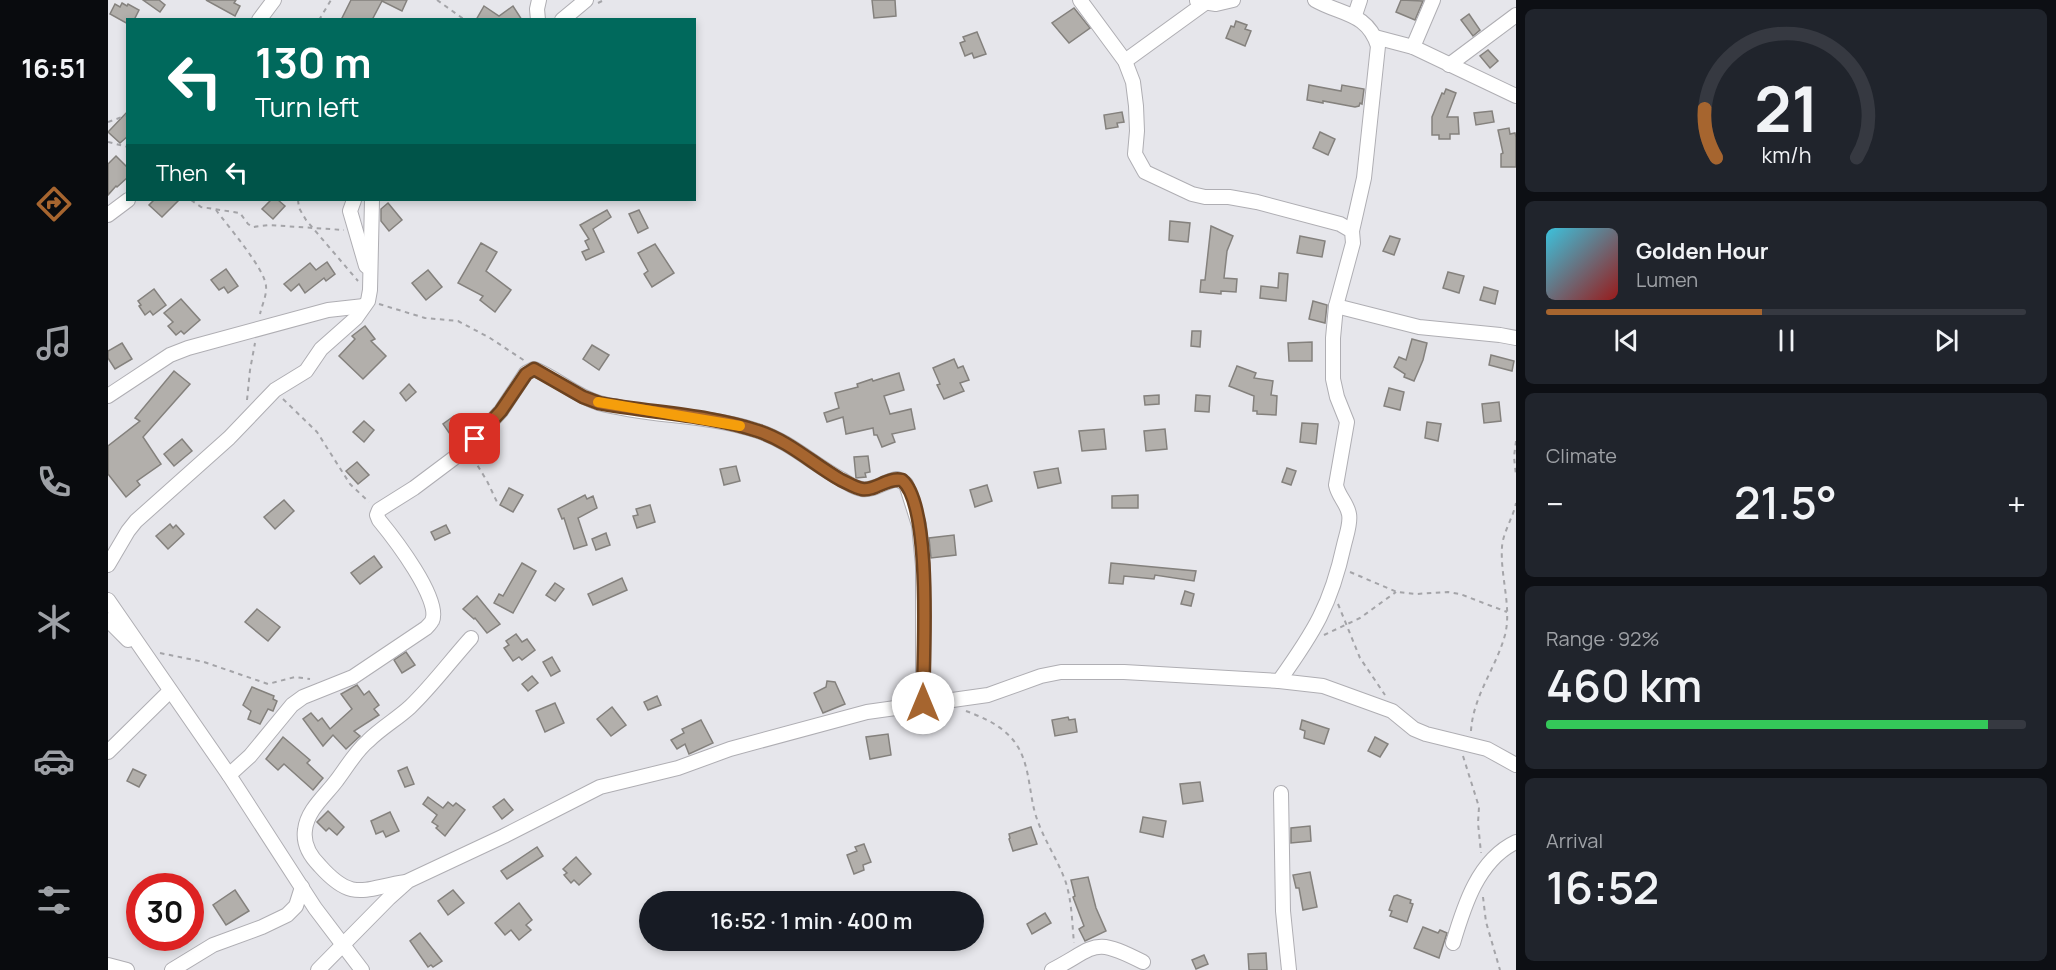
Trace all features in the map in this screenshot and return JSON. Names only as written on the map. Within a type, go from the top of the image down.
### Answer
[{"type":"street","points":[[260,18],[274,0]]},
{"type":"street","points":[[538,18],[539,0]]},
{"type":"street","points":[[564,18],[586,0]]},
{"type":"street","points":[[1080,0],[1125,61],[1133,82],[1137,131],[1135,154],[1145,172],[1192,194],[1257,201],[1340,224],[1352,231]]},
{"type":"street","points":[[1125,61],[1200,2],[1216,4],[1233,0]]},
{"type":"street","points":[[1279,681],[1310,637],[1332,591],[1349,514],[1337,494],[1336,485],[1347,422],[1333,379],[1333,338],[1336,306],[1353,243],[1352,231],[1365,168],[1378,54],[1375,37],[1355,15],[1315,0]]},
{"type":"street","points":[[1355,15],[1360,0]]},
{"type":"street","points":[[1413,47],[1433,0]]},
{"type":"street","points":[[1449,65],[1516,15]]},
{"type":"street","points":[[1375,37],[1413,47],[1516,96]]},
{"type":"street","points":[[108,215],[127,201]]},
{"type":"street","points":[[354,201],[350,211],[368,293]]},
{"type":"street","points":[[108,565],[136,521],[229,438],[275,390],[306,371],[321,349],[356,318],[368,293],[372,201]]},
{"type":"street","points":[[108,396],[170,355],[212,340],[336,308],[368,293]]},
{"type":"street","points":[[1336,306],[1419,327],[1516,338]]},
{"type":"street","points":[[229,775],[250,756],[292,705],[303,697],[353,676],[432,622],[433,614],[425,588],[415,569],[379,520],[377,515],[379,510],[414,488],[466,449],[501,411],[526,374],[534,369],[575,393],[599,403],[733,424],[758,431],[782,440],[825,471],[864,490],[897,479],[906,484],[915,508],[923,556],[923,703]]},
{"type":"street","points":[[108,600],[229,775],[342,946],[362,970]]},
{"type":"street","points":[[108,620],[144,653]]},
{"type":"street","points":[[471,638],[413,704],[358,750],[308,818],[304,830],[306,846],[321,867],[348,890],[368,891],[408,881],[600,787],[678,768],[730,748],[856,715],[923,703],[970,699],[1041,676],[1061,672],[1124,672],[1279,681],[1323,686],[1392,711],[1420,732],[1487,749],[1516,765]]},
{"type":"street","points":[[108,752],[170,691]]},
{"type":"street","points":[[1281,793],[1283,911],[1289,970]]},
{"type":"street","points":[[1453,943],[1461,916],[1481,875],[1491,860],[1504,848],[1516,842]]},
{"type":"street","points":[[318,970],[408,881]]},
{"type":"street","points":[[172,970],[213,945],[287,915],[296,906],[302,887]]},
{"type":"street","points":[[1052,970],[1090,948],[1102,945],[1115,948],[1143,962]]},
{"type":"street","points":[[108,965],[127,970]]},
{"type":"path","points":[[320,18],[331,0]]},
{"type":"path","points":[[437,0],[462,18]]},
{"type":"path","points":[[108,122],[126,116]]},
{"type":"path","points":[[108,142],[126,146]]},
{"type":"path","points":[[192,201],[201,207],[240,213],[253,227],[283,226],[354,230]]},
{"type":"path","points":[[298,201],[302,214],[368,293],[425,318],[448,319],[467,324],[510,350],[534,369]]},
{"type":"path","points":[[216,210],[240,240],[265,279],[266,290],[250,370],[247,418]]},
{"type":"path","points":[[275,390],[316,432],[350,484],[379,510]]},
{"type":"path","points":[[1516,441],[1514,457],[1516,475]]},
{"type":"path","points":[[466,449],[481,470],[497,502]]},
{"type":"path","points":[[1500,970],[1486,922],[1478,823],[1480,811],[1466,743],[1473,713],[1505,635],[1507,612],[1502,548],[1516,503]]},
{"type":"path","points":[[1339,567],[1397,592],[1460,594],[1507,612]]},
{"type":"path","points":[[1332,591],[1360,658],[1383,691],[1392,711]]},
{"type":"path","points":[[1347,624],[1372,611],[1397,592]]},
{"type":"path","points":[[144,653],[197,660],[268,684],[295,677],[330,686]]},
{"type":"path","points":[[966,711],[991,722],[1012,738],[1023,758],[1034,809],[1065,881],[1076,956]]},
{"type":"building","points":[[143,0],[159,0],[165,5],[160,12]]},
{"type":"building","points":[[206,0],[236,0],[234,3],[240,6],[235,16]]},
{"type":"building","points":[[351,0],[407,0],[402,11],[382,1],[373,18],[342,18]]},
{"type":"building","points":[[872,0],[895,0],[896,16],[874,18]]},
{"type":"building","points":[[1401,0],[1423,1],[1415,20],[1396,12]]},
{"type":"building","points":[[122,3],[139,10],[135,18],[126,18],[126,23],[110,14],[115,4],[120,7]]},
{"type":"building","points":[[484,6],[499,16],[513,6],[521,18],[477,18]]},
{"type":"building","points":[[1074,8],[1090,28],[1069,43],[1052,23]]},
{"type":"building","points":[[1469,14],[1480,30],[1473,36],[1461,20]]},
{"type":"building","points":[[1236,21],[1247,25],[1245,29],[1251,31],[1245,46],[1226,38]]},
{"type":"building","points":[[977,32],[986,54],[974,58],[972,53],[965,56],[960,43],[965,41],[963,37]]},
{"type":"building","points":[[1488,50],[1498,61],[1490,68],[1480,56]]},
{"type":"building","points":[[1309,85],[1341,91],[1342,85],[1364,89],[1362,104],[1355,107],[1307,100]]},
{"type":"building","points":[[1446,89],[1456,93],[1447,117],[1458,117],[1459,134],[1450,134],[1450,139],[1439,139],[1439,135],[1432,135],[1432,117]]},
{"type":"building","points":[[1492,111],[1494,122],[1476,125],[1474,113]]},
{"type":"building","points":[[1122,112],[1124,122],[1117,123],[1118,127],[1106,129],[1104,115]]},
{"type":"building","points":[[126,113],[126,138],[120,143],[108,132]]},
{"type":"building","points":[[1509,128],[1510,134],[1515,133],[1516,137],[1516,167],[1501,167],[1501,154],[1503,153],[1498,130]]},
{"type":"building","points":[[1320,132],[1335,139],[1328,155],[1313,148]]},
{"type":"building","points":[[116,156],[126,166],[126,179],[108,195],[108,164]]},
{"type":"building","points":[[153,201],[178,201],[162,217],[149,205]]},
{"type":"building","points":[[270,201],[279,201],[285,206],[273,219],[262,209]]},
{"type":"building","points":[[388,203],[402,220],[389,231],[381,221],[381,209]]},
{"type":"building","points":[[607,210],[611,217],[593,229],[604,252],[586,260],[582,252],[589,249],[585,241],[589,239],[580,225]]},
{"type":"building","points":[[639,210],[648,228],[638,233],[629,214]]},
{"type":"building","points":[[1170,221],[1190,223],[1188,242],[1169,240]]},
{"type":"building","points":[[1211,226],[1233,236],[1227,251],[1224,278],[1237,279],[1236,292],[1221,291],[1221,294],[1200,292],[1201,280],[1205,280]]},
{"type":"building","points":[[1300,236],[1325,241],[1322,257],[1297,253]]},
{"type":"building","points":[[1390,236],[1400,239],[1394,255],[1383,251]]},
{"type":"building","points":[[481,243],[497,252],[486,271],[511,290],[495,312],[480,300],[483,296],[458,283]]},
{"type":"building","points":[[655,244],[674,273],[652,287],[644,274],[648,271],[638,253]]},
{"type":"building","points":[[327,262],[335,274],[326,281],[324,278],[305,293],[299,284],[291,291],[284,284],[310,263],[316,270]]},
{"type":"building","points":[[226,269],[238,286],[228,293],[224,287],[219,290],[211,280]]},
{"type":"building","points":[[428,270],[442,287],[426,300],[412,283]]},
{"type":"building","points":[[1448,272],[1464,276],[1459,293],[1443,288]]},
{"type":"building","points":[[1279,273],[1288,274],[1286,301],[1260,298],[1261,286],[1278,288]]},
{"type":"building","points":[[1484,287],[1498,291],[1495,304],[1480,300]]},
{"type":"building","points":[[154,289],[166,305],[153,315],[150,311],[145,315],[138,301]]},
{"type":"building","points":[[181,299],[200,320],[184,334],[181,331],[176,335],[168,326],[173,322],[164,313]]},
{"type":"building","points":[[1313,301],[1327,305],[1325,323],[1309,319]]},
{"type":"building","points":[[365,326],[375,339],[371,341],[386,356],[363,379],[339,356],[355,339],[352,336]]},
{"type":"building","points":[[1192,331],[1201,331],[1200,347],[1191,346]]},
{"type":"building","points":[[1412,339],[1427,343],[1414,381],[1404,377],[1405,374],[1394,367],[1399,357],[1406,360]]},
{"type":"building","points":[[1312,342],[1312,361],[1289,361],[1288,343]]},
{"type":"building","points":[[122,343],[132,359],[115,369],[108,358],[108,351]]},
{"type":"building","points":[[592,345],[609,355],[599,370],[583,359]]},
{"type":"building","points":[[1491,355],[1514,361],[1512,371],[1489,365]]},
{"type":"building","points":[[954,359],[958,368],[963,366],[969,380],[960,383],[964,391],[944,399],[937,385],[940,384],[933,368]]},
{"type":"building","points":[[1237,366],[1256,373],[1254,378],[1273,381],[1271,395],[1277,396],[1276,415],[1257,414],[1257,411],[1253,411],[1254,396],[1229,386]]},
{"type":"building","points":[[174,371],[190,384],[143,437],[161,464],[137,481],[140,485],[126,497],[108,474],[108,446],[140,421],[135,418]]},
{"type":"building","points":[[899,373],[904,390],[884,396],[890,414],[911,409],[915,429],[892,434],[895,442],[882,447],[877,435],[874,435],[873,428],[846,434],[843,417],[827,422],[824,413],[839,408],[835,393],[858,387],[857,384],[872,379],[873,381]]},
{"type":"building","points":[[409,384],[416,392],[406,401],[400,393]]},
{"type":"building","points":[[1389,388],[1404,392],[1400,410],[1384,406]]},
{"type":"building","points":[[1159,395],[1159,404],[1145,405],[1144,396]]},
{"type":"building","points":[[1196,395],[1210,396],[1209,412],[1195,411]]},
{"type":"building","points":[[1499,402],[1501,421],[1484,423],[1482,404]]},
{"type":"building","points":[[454,416],[463,429],[452,437],[443,424]]},
{"type":"building","points":[[364,421],[374,430],[364,442],[353,432]]},
{"type":"building","points":[[1427,422],[1441,424],[1438,441],[1425,438]]},
{"type":"building","points":[[1302,423],[1318,424],[1316,444],[1300,442]]},
{"type":"building","points":[[1104,429],[1106,449],[1082,451],[1079,431]]},
{"type":"building","points":[[1165,429],[1167,449],[1146,451],[1144,431]]},
{"type":"building","points":[[182,439],[192,451],[174,466],[164,454]]},
{"type":"building","points":[[868,456],[870,472],[865,473],[866,477],[856,478],[854,457]]},
{"type":"building","points":[[357,462],[369,475],[358,484],[346,471]]},
{"type":"building","points":[[736,466],[740,481],[724,485],[720,469]]},
{"type":"building","points":[[1058,468],[1061,483],[1038,488],[1034,472]]},
{"type":"building","points":[[1287,468],[1296,471],[1291,485],[1282,482]]},
{"type":"building","points":[[987,485],[992,501],[975,507],[970,490]]},
{"type":"building","points":[[509,488],[523,495],[513,512],[500,505]]},
{"type":"building","points":[[585,495],[587,499],[593,496],[597,508],[578,518],[587,545],[574,549],[564,518],[562,519],[558,509]]},
{"type":"building","points":[[1138,495],[1138,508],[1112,508],[1112,496]]},
{"type":"building","points":[[284,500],[294,511],[275,529],[264,517]]},
{"type":"building","points":[[650,505],[655,522],[637,528],[633,516],[638,515],[636,509]]},
{"type":"building","points":[[170,524],[173,528],[176,525],[184,534],[168,549],[156,536]]},
{"type":"building","points":[[446,525],[450,533],[435,540],[431,532]]},
{"type":"building","points":[[606,533],[610,545],[596,550],[592,539]]},
{"type":"building","points":[[954,535],[956,555],[931,558],[929,538]]},
{"type":"building","points":[[374,556],[382,567],[360,584],[351,573]]},
{"type":"building","points":[[522,563],[536,571],[513,613],[494,603],[499,594],[503,596]]},
{"type":"building","points":[[1111,563],[1196,571],[1194,581],[1155,575],[1154,579],[1124,576],[1123,584],[1109,583]]},
{"type":"building","points":[[622,578],[627,590],[593,605],[588,594]]},
{"type":"building","points":[[555,583],[564,589],[555,601],[546,595]]},
{"type":"building","points":[[1185,591],[1194,594],[1191,606],[1181,604]]},
{"type":"building","points":[[477,596],[500,624],[487,633],[475,618],[463,609]]},
{"type":"building","points":[[257,609],[280,627],[268,641],[245,622]]},
{"type":"building","points":[[516,634],[522,642],[527,639],[535,650],[522,660],[519,657],[513,661],[504,648],[509,645],[506,641]]},
{"type":"building","points":[[406,652],[415,665],[402,673],[394,660]]},
{"type":"building","points":[[552,657],[560,671],[551,676],[543,662]]},
{"type":"building","points":[[532,676],[538,683],[528,691],[522,684]]},
{"type":"building","points":[[827,681],[835,682],[845,704],[823,713],[814,693],[826,687]]},
{"type":"building","points":[[357,685],[364,695],[369,691],[379,705],[374,709],[379,715],[354,731],[360,736],[346,749],[333,735],[323,746],[303,719],[311,713],[318,721],[322,718],[330,729],[352,709],[341,694]]},
{"type":"building","points":[[252,687],[274,696],[273,699],[277,701],[273,711],[268,709],[260,724],[248,719],[251,711],[243,705]]},
{"type":"building","points":[[657,696],[661,705],[648,710],[644,702]]},
{"type":"building","points":[[555,703],[564,723],[545,732],[536,711]]},
{"type":"building","points":[[612,707],[626,725],[611,736],[597,719]]},
{"type":"building","points":[[1068,717],[1069,720],[1075,719],[1077,732],[1055,736],[1052,720]]},
{"type":"building","points":[[701,720],[713,743],[689,754],[685,744],[677,749],[671,740],[684,733],[682,729]]},
{"type":"building","points":[[1302,720],[1329,729],[1324,744],[1304,738],[1305,731],[1300,729]]},
{"type":"building","points":[[888,734],[891,755],[870,759],[866,737]]},
{"type":"building","points":[[283,737],[310,760],[307,763],[323,778],[313,790],[284,764],[278,770],[266,759]]},
{"type":"building","points":[[1375,737],[1388,744],[1380,757],[1368,751]]},
{"type":"building","points":[[407,767],[414,784],[405,787],[398,771]]},
{"type":"building","points":[[133,769],[146,775],[139,787],[127,781]]},
{"type":"building","points":[[1200,782],[1203,801],[1183,804],[1180,784]]},
{"type":"building","points":[[428,797],[443,808],[448,802],[453,806],[456,803],[465,810],[445,836],[432,822],[437,815],[423,804]]},
{"type":"building","points":[[504,799],[513,810],[502,819],[493,807]]},
{"type":"building","points":[[328,811],[344,827],[337,835],[329,828],[326,831],[317,822]]},
{"type":"building","points":[[390,812],[399,831],[386,837],[383,831],[376,834],[371,821]]},
{"type":"building","points":[[1143,817],[1166,821],[1163,837],[1140,832]]},
{"type":"building","points":[[1310,826],[1311,841],[1291,843],[1291,828]]},
{"type":"building","points":[[1031,827],[1037,844],[1013,851],[1009,834]]},
{"type":"building","points":[[864,844],[871,862],[863,865],[864,870],[854,874],[847,855],[857,851],[855,847]]},
{"type":"building","points":[[537,847],[543,856],[507,879],[501,871]]},
{"type":"building","points":[[576,857],[591,874],[579,885],[574,880],[571,883],[564,875],[567,873],[563,869]]},
{"type":"building","points":[[1310,872],[1317,907],[1303,910],[1299,888],[1296,888],[1293,875]]},
{"type":"building","points":[[1088,877],[1096,908],[1106,931],[1085,941],[1079,929],[1084,926],[1073,897],[1075,896],[1071,880]]},
{"type":"building","points":[[235,890],[249,911],[226,925],[213,905]]},
{"type":"building","points":[[453,890],[464,903],[448,915],[438,901]]},
{"type":"building","points":[[1394,896],[1411,900],[1410,903],[1413,904],[1407,922],[1390,916],[1392,911],[1389,910]]},
{"type":"building","points":[[519,903],[532,920],[526,925],[531,930],[519,940],[511,930],[505,935],[495,923]]},
{"type":"building","points":[[1045,913],[1051,923],[1032,934],[1027,924]]},
{"type":"building","points":[[1423,927],[1438,933],[1440,930],[1447,933],[1439,958],[1414,948]]},
{"type":"building","points":[[420,933],[442,961],[433,967],[431,965],[428,967],[410,941]]},
{"type":"building","points":[[1266,953],[1267,970],[1249,970],[1248,954]]},
{"type":"building","points":[[1204,955],[1208,964],[1196,969],[1192,960]]},
{"type":"slow traffic","points":[[598,402],[740,426]]},
{"type":"route","points":[[475,439],[501,411],[520,381],[530,370],[534,369],[583,397],[599,403],[733,424],[758,431],[782,440],[825,471],[864,490],[892,480],[902,480],[909,490],[915,508],[922,546],[923,703]]}]
